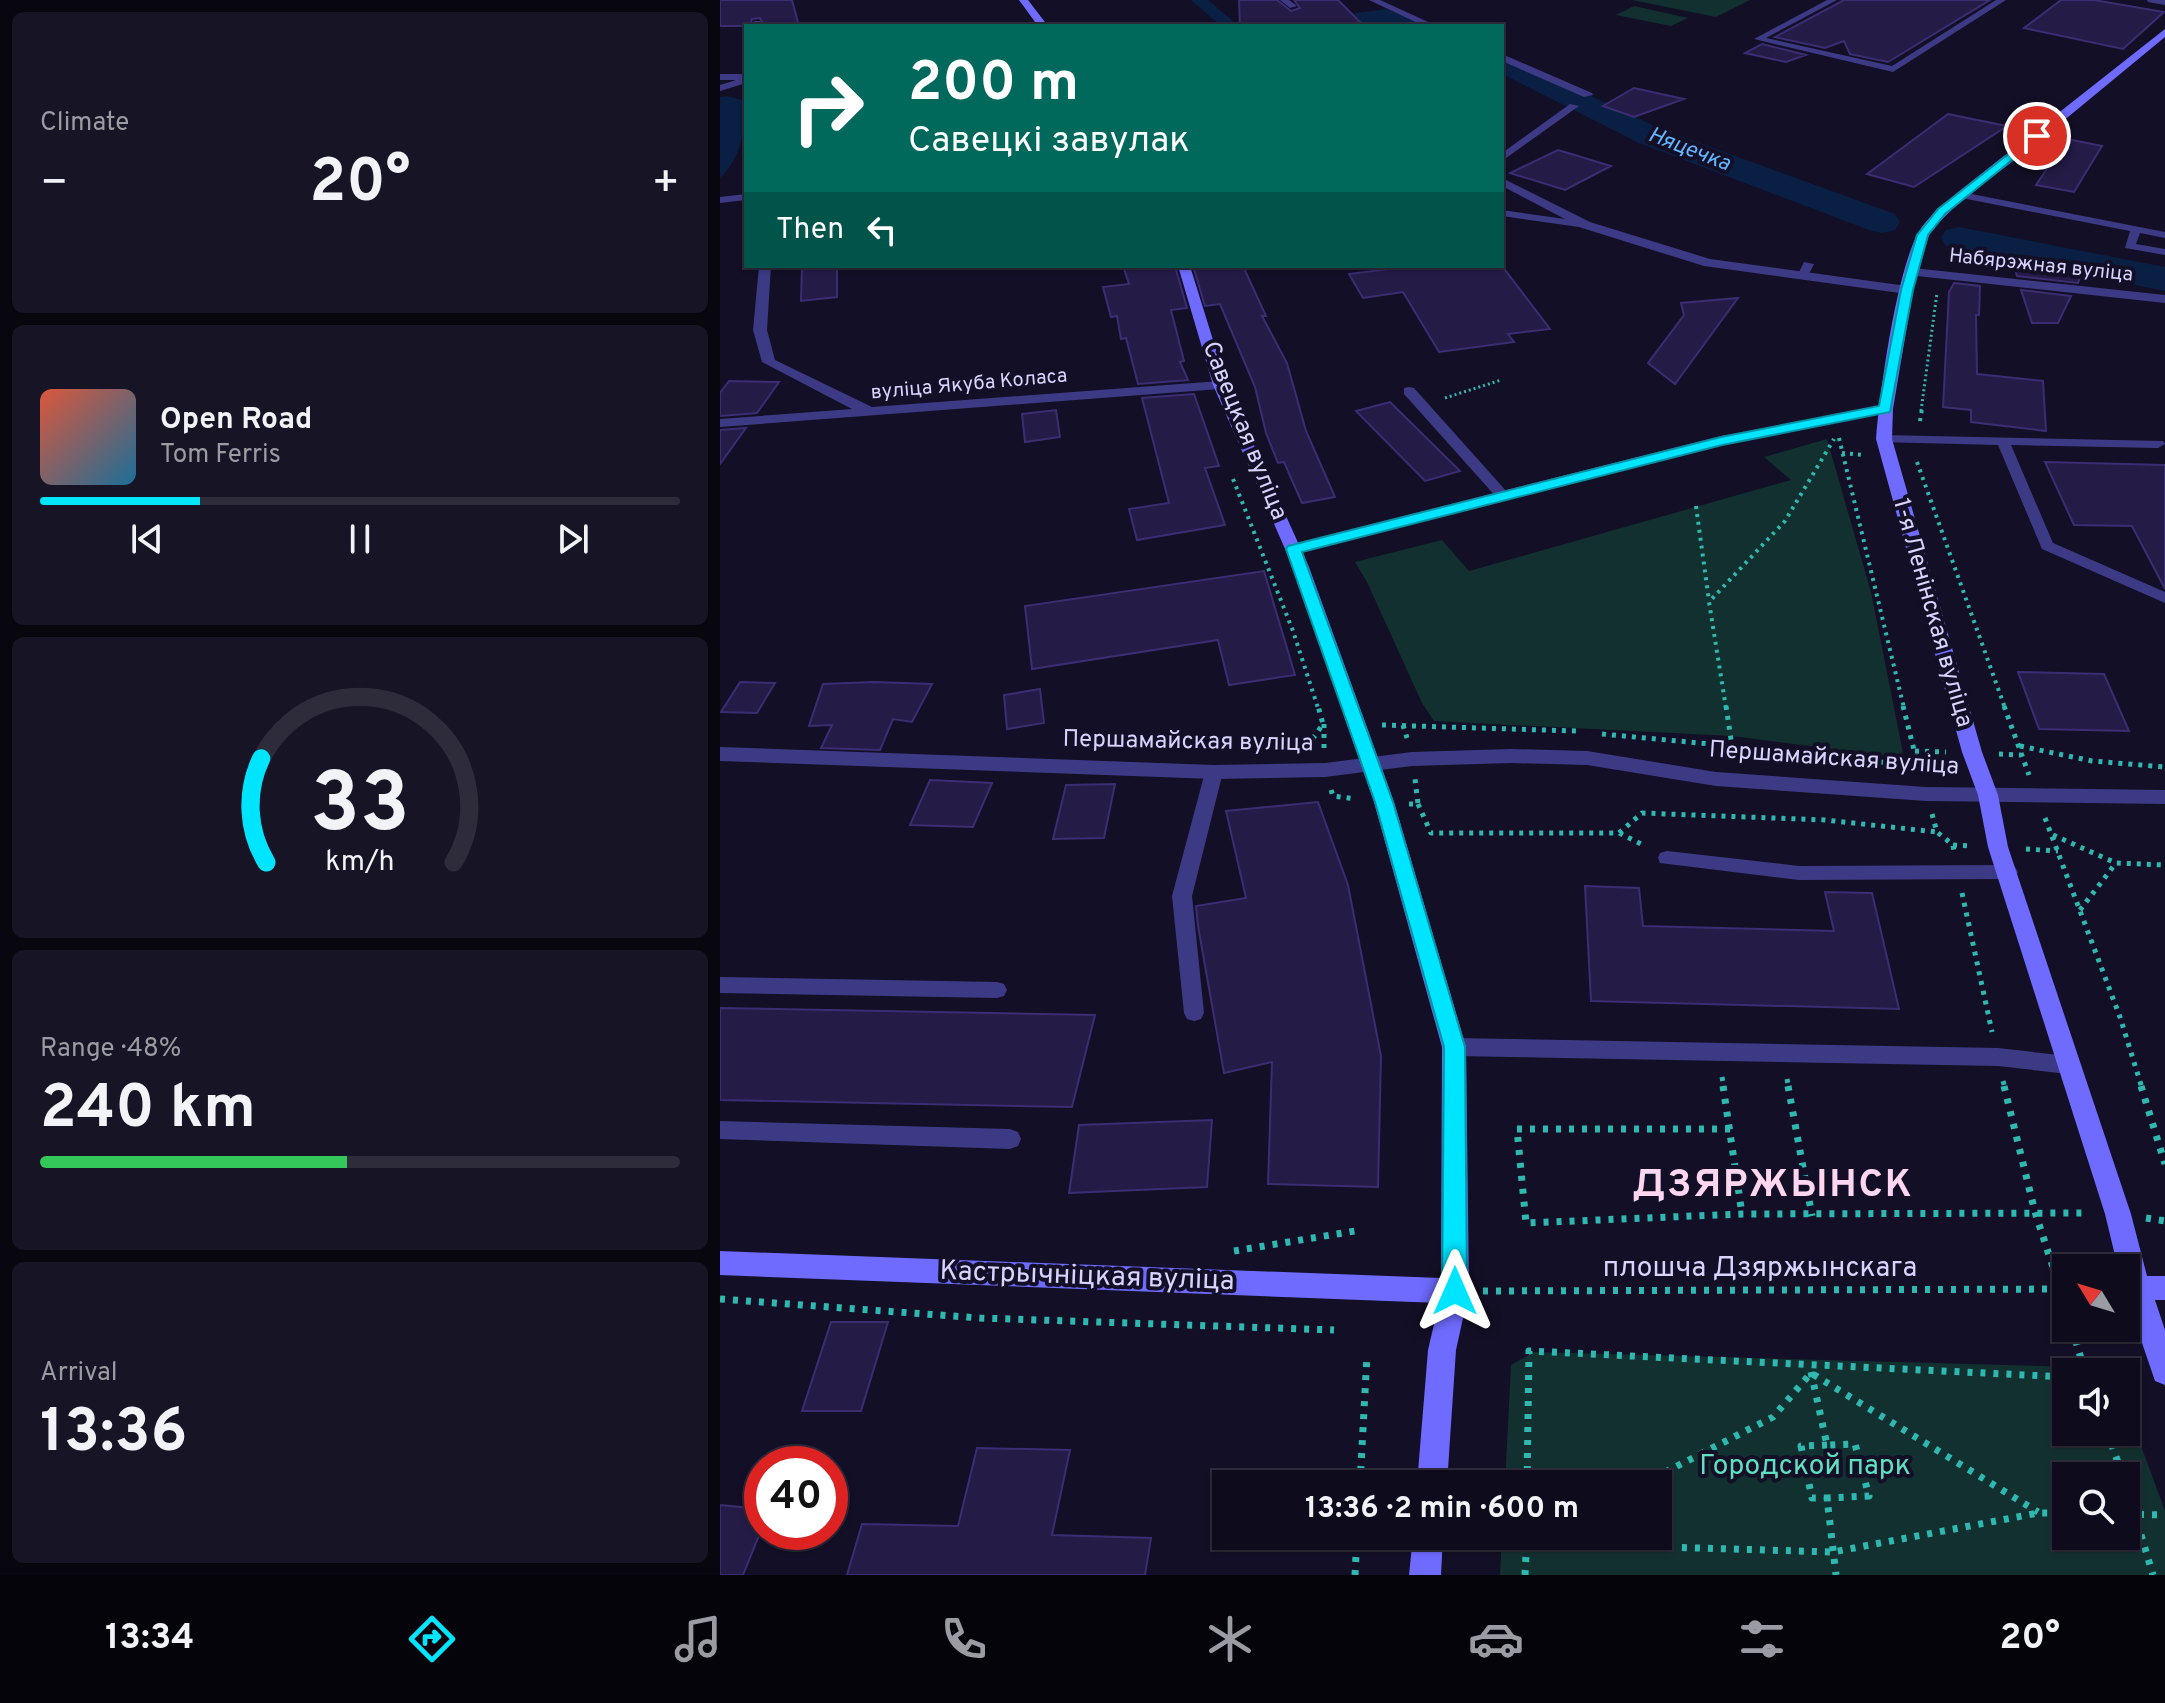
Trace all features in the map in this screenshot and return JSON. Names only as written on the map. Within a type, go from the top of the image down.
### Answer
[{"type":"main road","points":[[1023,0],[1041,24]]},
{"type":"main road","name":"1-я Ленінская вуліца","points":[[2128,1254],[2118,1214],[1998,847],[1988,795],[1972,752],[1884,439],[1886,409],[1907,290],[1923,235],[1941,211],[2024,148],[2165,32]]},
{"type":"main road","name":"Савецкая вуліца","points":[[1185,268],[1220,385],[1294,549],[1358,724],[1368,764],[1384,802],[1454,1047],[1455,1291],[1442,1350],[1433,1470]]},
{"type":"main road","name":"Кастрычніцкая вуліца","points":[[720,1263],[1455,1291]]},
{"type":"main road","points":[[2140,1288],[2165,1288]]},
{"type":"main road","name":"1-я Ленінская вуліца","points":[[2140,1297],[2165,1371]]},
{"type":"main road","points":[[1425,1575],[1427,1550]]},
{"type":"street","points":[[1373,0],[1427,24]]},
{"type":"street","points":[[2151,0],[2165,2]]},
{"type":"street","points":[[1504,58],[1588,95]]},
{"type":"street","points":[[720,77],[744,79]]},
{"type":"street","points":[[1504,157],[1574,106]]},
{"type":"street","points":[[1504,182],[1586,225],[1708,263],[1806,270],[1907,290]]},
{"type":"street","points":[[765,268],[760,330],[769,362],[872,413]]},
{"type":"street","name":"Набярэжная вуліца","points":[[1913,272],[2165,299]]},
{"type":"street","name":"вуліца Якуба Коласа","points":[[720,423],[1220,385]]},
{"type":"street","points":[[1294,549],[1721,441],[1886,409]]},
{"type":"street","name":"Першамайская вуліца","points":[[720,754],[1214,772],[1325,770],[1368,764],[1511,756],[1587,758],[1716,779],[1988,795],[2165,797]]},
{"type":"lane","points":[[1284,0],[1293,6]]},
{"type":"lane","points":[[1833,0],[1758,39],[1893,69],[2002,0]]},
{"type":"lane","points":[[720,88],[744,80]]},
{"type":"lane","points":[[1961,195],[2165,235]]},
{"type":"lane","points":[[720,200],[744,197]]},
{"type":"lane","points":[[1504,213],[1586,225]]},
{"type":"lane","points":[[2136,230],[2129,246],[2165,252]]},
{"type":"lane","points":[[1409,391],[1503,496]]},
{"type":"lane","points":[[1884,439],[2158,444]]},
{"type":"lane","points":[[2003,442],[2047,546],[2165,598]]},
{"type":"lane","points":[[1194,1013],[1182,896],[1214,772]]},
{"type":"lane","points":[[1667,858],[1799,873],[2008,872]]},
{"type":"lane","points":[[720,985],[997,990]]},
{"type":"lane","points":[[1454,1047],[1998,1057],[2068,1065]]},
{"type":"lane","points":[[720,1130],[1010,1139]]},
{"type":"path","points":[[1421,406],[1501,380]]},
{"type":"path","points":[[1709,602],[1785,521],[1837,433],[1822,436]]},
{"type":"path","points":[[1842,453],[1919,462],[2037,796],[2120,1017],[2164,1162]]},
{"type":"path","points":[[1230,471],[1311,679],[1323,724]]},
{"type":"path","points":[[1696,506],[1732,746],[1918,766]]},
{"type":"path","points":[[2020,746],[2125,767],[2165,767]]},
{"type":"path","points":[[1418,804],[1431,833],[1619,833],[1667,858]]},
{"type":"path","points":[[1619,833],[1642,813],[1825,820],[1937,832]]},
{"type":"path","points":[[2052,834],[2116,863],[2165,865]]},
{"type":"path","points":[[2080,910],[2116,863]]},
{"type":"path","points":[[1718,1053],[1742,1214]]},
{"type":"path","points":[[1783,1054],[1812,1216]]},
{"type":"path","points":[[1730,1129],[1517,1129],[1526,1223],[1742,1214],[2118,1214],[2165,1221]]},
{"type":"path","name":"плошча Дзяржынскага","points":[[1455,1291],[2052,1289]]},
{"type":"path","points":[[720,1299],[980,1318],[1334,1330]]},
{"type":"path","points":[[1527,1470],[1529,1351],[1811,1369],[2052,1377]]},
{"type":"path","points":[[1361,1470],[1367,1355]]},
{"type":"path","points":[[1811,1369],[1827,1445]]},
{"type":"path","points":[[1669,1470],[1773,1417],[1811,1369]]},
{"type":"path","points":[[1811,1369],[2038,1513]]},
{"type":"path","points":[[1855,1444],[1869,1496],[1812,1498],[1801,1446],[1827,1445],[1855,1444]]},
{"type":"path","points":[[1827,1498],[1836,1575]]},
{"type":"path","points":[[1672,1546],[1833,1552],[2038,1513],[2052,1513]]},
{"type":"path","points":[[2140,1514],[2165,1515]]},
{"type":"path","points":[[2140,1525],[2153,1575]]},
{"type":"path","points":[[1355,1575],[1356,1550]]},
{"type":"path","points":[[1525,1575],[1526,1550]]},
{"type":"green space","points":[[1632,0],[1750,0],[1716,17]]},
{"type":"green space","points":[[1634,6],[1688,18],[1671,26],[1616,15]]},
{"type":"green space","points":[[1827,439],[1871,592],[1904,758],[1732,736],[1434,721],[1422,703],[1355,562],[1442,540],[1469,571],[1791,480],[1764,457]]},
{"type":"green space","name":"Городской парк","points":[[1534,1352],[2052,1366],[2052,1446],[2140,1446],[2140,1443],[2165,1511],[2165,1575],[1500,1575],[1501,1550],[1672,1550],[1672,1470],[1506,1470],[1511,1365]]},
{"type":"water","points":[[720,97],[744,100],[744,128],[733,161],[720,178]]},
{"type":"building","points":[[720,0],[792,0],[798,24],[763,24],[760,18],[752,19],[751,24],[744,26],[720,26]]},
{"type":"building","points":[[1239,0],[1277,0],[1291,11],[1300,8],[1294,0],[1338,0],[1362,24],[1240,24]]},
{"type":"building","points":[[1844,0],[1990,0],[1888,62],[1850,54],[1844,41],[1825,48],[1775,37]]},
{"type":"building","points":[[2061,0],[2094,0],[2164,12],[2123,49],[2024,28]]},
{"type":"building","points":[[1762,44],[1806,55],[1786,62],[1745,53]]},
{"type":"building","points":[[1634,88],[1684,99],[1634,117],[1603,106]]},
{"type":"building","points":[[1948,114],[2007,126],[1914,187],[1867,174]]},
{"type":"building","points":[[2067,139],[2102,146],[2074,192],[2036,185]]},
{"type":"building","points":[[1558,150],[1611,166],[1565,190],[1510,173]]},
{"type":"building","points":[[2013,262],[2081,275],[2078,283],[2017,276]]},
{"type":"building","points":[[802,268],[837,268],[837,297],[801,301]]},
{"type":"building","points":[[1124,268],[1176,268],[1187,308],[1171,310],[1184,361],[1180,362],[1188,380],[1138,384],[1126,338],[1121,339],[1117,316],[1111,317],[1103,287],[1129,284]]},
{"type":"building","points":[[1194,268],[1244,268],[1266,316],[1262,316],[1287,363],[1306,431],[1335,497],[1302,503],[1284,462],[1278,463],[1266,433],[1255,387],[1220,304],[1205,306]]},
{"type":"building","points":[[1396,268],[1504,268],[1550,329],[1508,334],[1514,342],[1439,352],[1403,292],[1363,298],[1349,274]]},
{"type":"building","points":[[1954,283],[1980,286],[1979,315],[1976,315],[1977,374],[2043,381],[2046,431],[1971,422],[1971,410],[1943,407],[1949,292]]},
{"type":"building","points":[[2021,290],[2071,296],[2058,323],[2032,323]]},
{"type":"building","points":[[1738,298],[1675,384],[1648,363],[1684,315],[1681,303]]},
{"type":"building","points":[[729,381],[779,382],[757,413],[720,416],[720,393]]},
{"type":"building","points":[[1194,394],[1219,466],[1205,468],[1225,525],[1137,540],[1129,509],[1169,503],[1142,398]]},
{"type":"building","points":[[1390,402],[1460,471],[1425,481],[1356,411]]},
{"type":"building","points":[[1056,410],[1060,437],[1025,442],[1022,414]]},
{"type":"building","points":[[746,428],[720,464],[720,430]]},
{"type":"building","points":[[2045,462],[2165,465],[2165,589],[2132,526],[2074,525]]},
{"type":"building","points":[[1264,571],[1295,675],[1229,685],[1218,640],[1032,669],[1025,606]]},
{"type":"building","points":[[2018,672],[2104,674],[2129,731],[2039,729]]},
{"type":"building","points":[[740,682],[775,683],[757,713],[721,712]]},
{"type":"building","points":[[823,684],[932,684],[912,722],[893,719],[880,750],[821,748],[832,725],[809,726]]},
{"type":"building","points":[[1040,689],[1044,723],[1007,729],[1004,695]]},
{"type":"building","points":[[930,780],[992,783],[973,827],[910,825]]},
{"type":"building","points":[[1115,784],[1104,838],[1053,839],[1066,785]]},
{"type":"building","points":[[1318,802],[1348,885],[1381,1056],[1378,1187],[1268,1184],[1272,1062],[1224,1073],[1198,926],[1196,906],[1246,898],[1226,811]]},
{"type":"building","points":[[1585,886],[1639,888],[1643,926],[1834,931],[1825,892],[1872,893],[1899,1009],[1591,1001]]},
{"type":"building","points":[[720,1008],[1095,1015],[1072,1107],[720,1100]]},
{"type":"building","points":[[1212,1120],[1207,1187],[1069,1193],[1079,1125]]},
{"type":"building","points":[[831,1322],[888,1322],[861,1411],[802,1411]]},
{"type":"building","points":[[977,1448],[1070,1450],[1052,1535],[1151,1538],[1145,1575],[847,1575],[862,1524],[958,1526]]},
{"type":"building","points":[[720,1505],[744,1507],[744,1550],[753,1550],[743,1575],[720,1575]]},
{"type":"waterway","points":[[1199,0],[1229,24]]},
{"type":"waterway","name":"Няцечка","points":[[1332,24],[1386,17],[1403,24]]},
{"type":"waterway","name":"Няцечка","points":[[1504,64],[1650,136],[1882,222]]},
{"type":"waterway","name":"Няцечка","points":[[1959,238],[2165,279]]},
{"type":"district","name":"ДЗЯРЖЫНСК","points":[[1773,1186]]},
{"type":"route","points":[[1455,1291],[1454,1047],[1384,802],[1294,549],[1721,441],[1886,409],[1908,282],[1923,235],[1941,211],[2037,136]]}]
